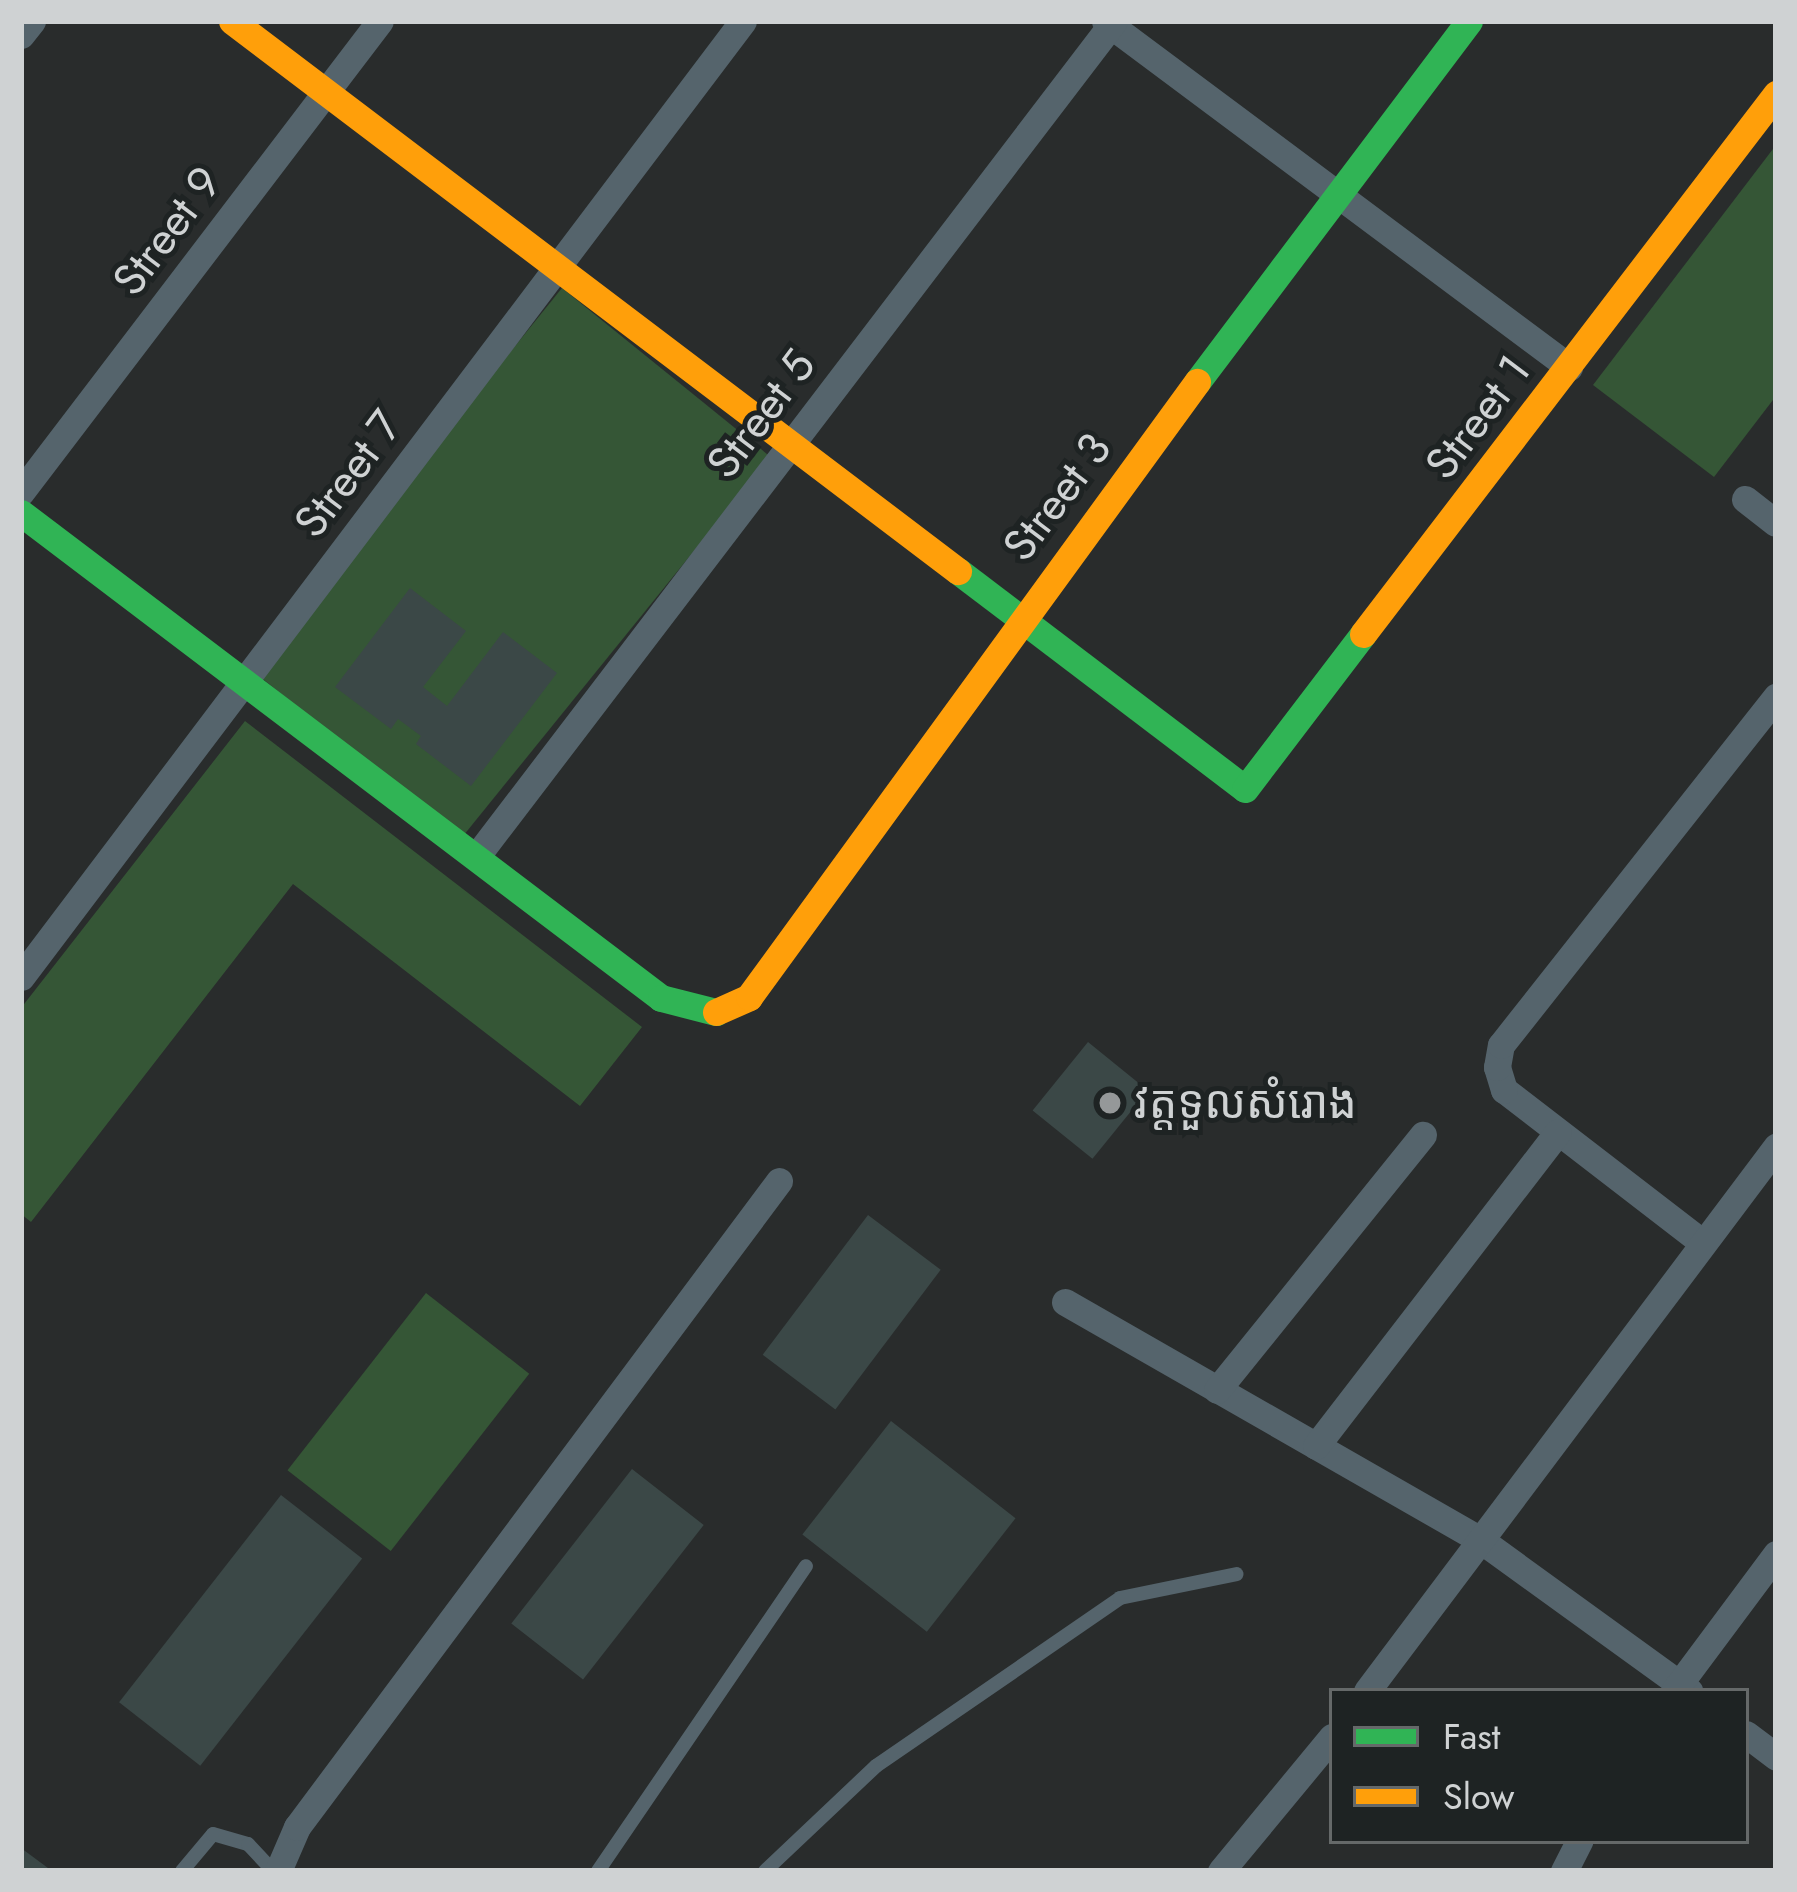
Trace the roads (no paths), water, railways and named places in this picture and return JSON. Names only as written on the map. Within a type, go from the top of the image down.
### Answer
[{"type":"street","points":[[21,35],[32,21]]},
{"type":"street","points":[[232,21],[1018,619]]},
{"type":"street","name":"Street 9","points":[[21,492],[380,21]]},
{"type":"street","name":"Street 7","points":[[21,977],[743,21]]},
{"type":"street","name":"Street 3","points":[[476,857],[661,998],[709,1015],[749,997],[1018,619],[1468,21]]},
{"type":"street","points":[[1110,22],[1569,367]]},
{"type":"street","name":"Street 5","points":[[476,857],[1110,22]]},
{"type":"street","name":"Street 1","points":[[1018,619],[1245,789],[1776,94]]},
{"type":"street","points":[[1745,499],[1776,523]]},
{"type":"street","points":[[21,513],[476,857]]},
{"type":"street","points":[[1703,1243],[1504,1090],[1501,1045],[1776,697]]},
{"type":"street","points":[[1316,1446],[1558,1132]]},
{"type":"street","points":[[1216,1390],[1423,1135]]},
{"type":"street","points":[[1369,1688],[1776,1147]]},
{"type":"street","points":[[275,1871],[297,1827],[779,1181]]},
{"type":"street","points":[[1065,1303],[1482,1541],[1681,1688],[1776,1554]]},
{"type":"street","points":[[1749,1736],[1776,1756]]},
{"type":"street","points":[[1221,1871],[1329,1741]]},
{"type":"street","points":[[1564,1871],[1578,1844]]},
{"type":"lane","points":[[598,1871],[806,1566]]},
{"type":"lane","points":[[765,1871],[876,1766],[1120,1598],[1237,1574]]},
{"type":"lane","points":[[182,1871],[213,1834],[230,1834],[275,1871]]},
{"type":"place","name":"វត្តទួលសំរោង","points":[[1110,1103]]}]
